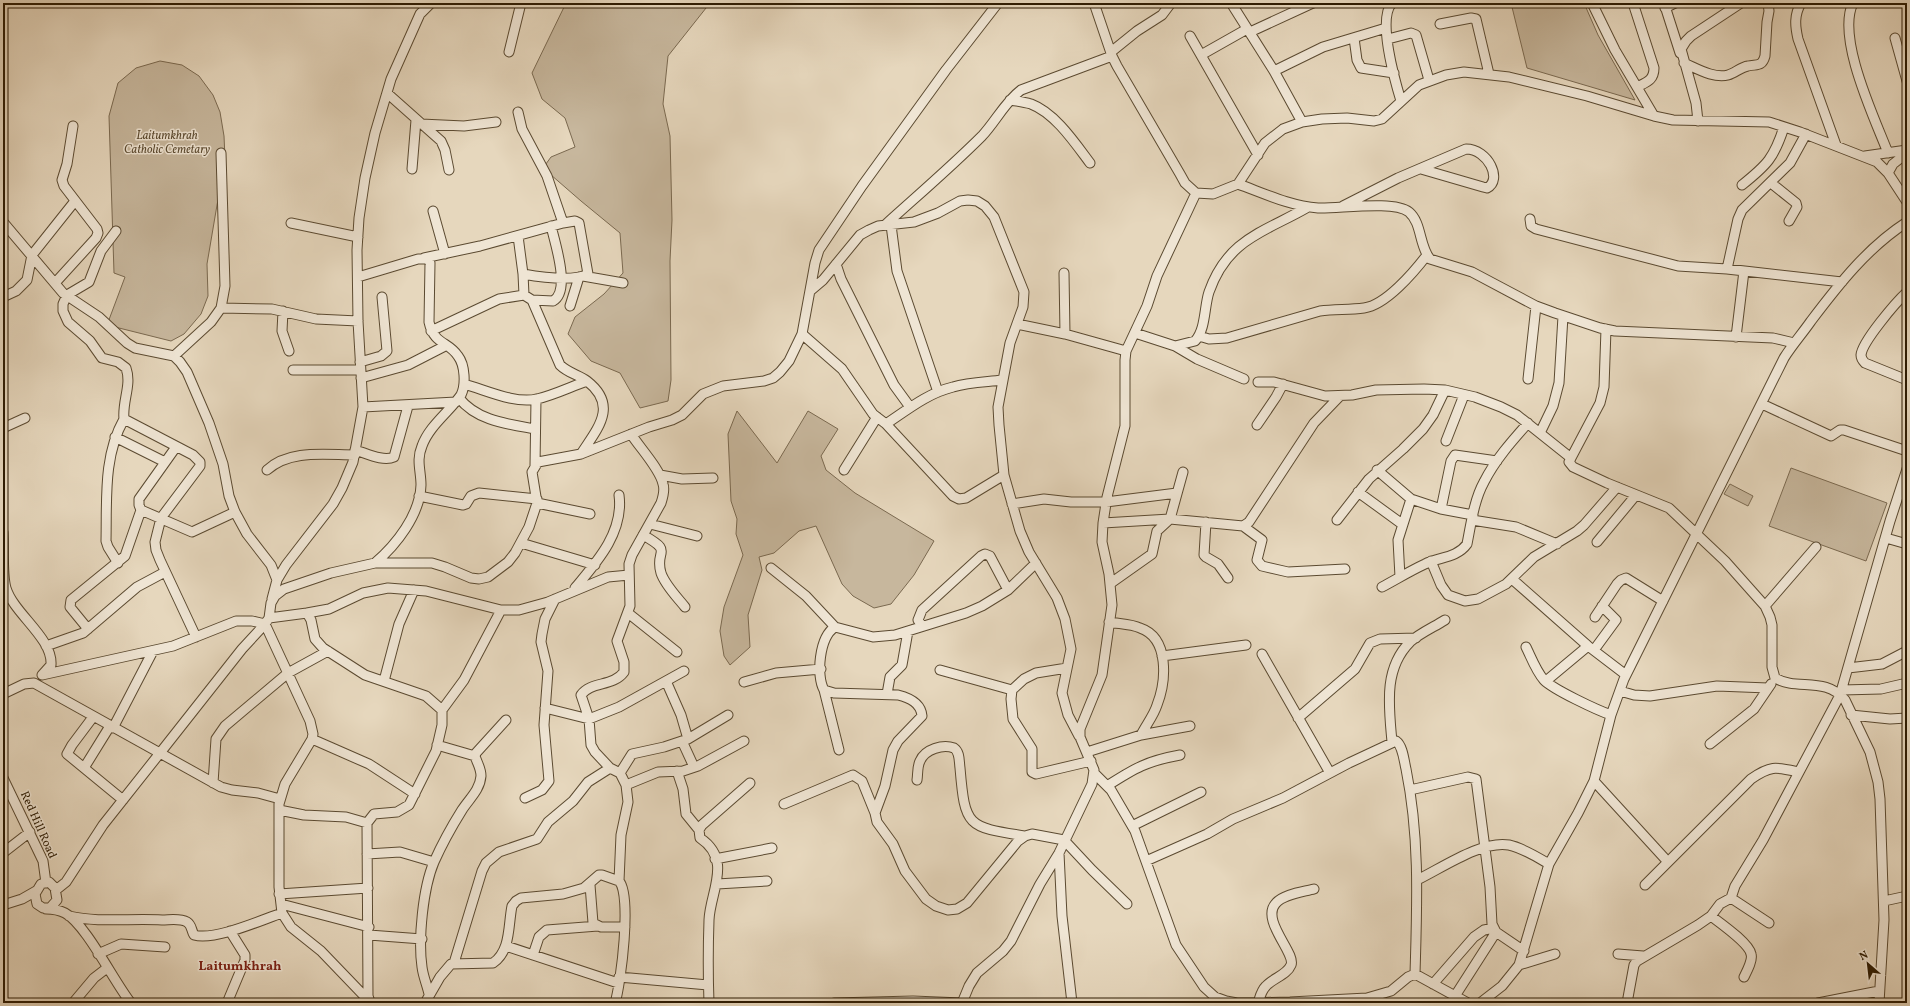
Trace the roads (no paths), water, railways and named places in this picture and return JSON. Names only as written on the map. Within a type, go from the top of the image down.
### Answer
[{"type":"street","points":[[43,908],[56,904],[57,894],[84,852],[242,649],[267,621],[277,580],[286,565],[333,504],[342,488],[355,453],[363,407],[358,321],[358,237],[365,178],[375,133],[402,51],[420,14],[431,3]]},
{"type":"street","points":[[509,52],[522,3]]},
{"type":"street","points":[[535,466],[544,461],[581,454],[682,415],[703,394],[722,386],[737,383],[753,383],[773,378],[789,361],[802,334],[815,263],[819,250],[862,186],[936,83],[998,3]]},
{"type":"street","points":[[1094,3],[1111,54],[1185,183],[1196,193],[1213,194],[1238,184],[1265,143],[1284,129],[1302,122],[1322,119],[1347,118],[1374,121],[1382,119],[1389,115],[1401,101],[1419,85],[1429,80],[1446,75],[1464,72],[1509,77],[1587,96],[1654,116],[1698,121],[1769,122],[1836,145],[1880,164],[1888,173],[1907,202]]},
{"type":"street","points":[[888,225],[986,132],[1010,100],[1022,90],[1111,54],[1137,31],[1162,15],[1171,3]]},
{"type":"street","points":[[1201,55],[1248,30],[1314,3]]},
{"type":"street","points":[[1392,3],[1388,10],[1386,28],[1394,73],[1401,101]]},
{"type":"street","points":[[1592,3],[1615,50],[1654,116]]},
{"type":"street","points":[[1633,3],[1654,68],[1654,75],[1652,79],[1637,87]]},
{"type":"street","points":[[1675,3],[1665,6],[1696,104],[1698,121]]},
{"type":"street","points":[[1682,58],[1683,44],[1690,36],[1741,3]]},
{"type":"street","points":[[1682,58],[1721,76],[1728,75],[1744,67],[1764,62],[1769,11],[1768,3]]},
{"type":"street","points":[[1801,3],[1795,22],[1798,39],[1836,145]]},
{"type":"street","points":[[1853,3],[1850,27],[1853,58],[1862,88],[1888,153]]},
{"type":"street","points":[[1233,6],[1274,71],[1302,122]]},
{"type":"street","points":[[1440,24],[1474,18],[1478,22],[1489,74]]},
{"type":"street","points":[[1274,71],[1323,47],[1386,28]]},
{"type":"street","points":[[1388,39],[1411,33],[1416,35],[1429,80]]},
{"type":"street","points":[[1190,36],[1258,155]]},
{"type":"street","points":[[1354,38],[1356,60],[1361,68],[1394,73]]},
{"type":"street","points":[[1895,38],[1907,81]]},
{"type":"street","points":[[387,93],[440,141],[445,150],[449,170]]},
{"type":"street","points":[[1010,100],[1031,104],[1046,113],[1069,136],[1090,163]]},
{"type":"street","points":[[518,112],[527,141],[547,176],[563,224]]},
{"type":"street","points":[[419,122],[464,126],[496,122]]},
{"type":"street","points":[[412,169],[419,122]]},
{"type":"street","points":[[55,283],[96,238],[98,233],[97,229],[64,186],[62,180],[67,164],[73,126]]},
{"type":"street","points":[[1742,185],[1770,160],[1778,145],[1784,127]]},
{"type":"street","points":[[1727,269],[1736,224],[1742,210],[1790,163],[1806,134]]},
{"type":"street","points":[[1340,208],[1392,181],[1459,152],[1473,149],[1478,151],[1488,161],[1493,174],[1492,183],[1487,188],[1422,169]]},
{"type":"street","points":[[1864,156],[1907,150]]},
{"type":"street","points":[[1888,173],[1893,164],[1907,153]]},
{"type":"street","points":[[174,356],[212,322],[221,308],[225,286],[221,154]]},
{"type":"street","points":[[1771,183],[1796,203],[1797,207],[1789,221]]},
{"type":"street","points":[[1238,184],[1284,201],[1308,207],[1340,208],[1377,206],[1404,208],[1414,217],[1427,255],[1438,262],[1482,276],[1536,306],[1606,329],[1773,338],[1794,343]]},
{"type":"street","points":[[1080,737],[1080,729],[1084,715],[1102,675],[1112,605],[1111,583],[1103,550],[1103,523],[1106,502],[1125,426],[1126,351],[1135,333],[1157,276],[1196,193]]},
{"type":"street","points":[[3,297],[16,291],[27,280],[32,255],[75,201]]},
{"type":"street","points":[[810,292],[860,235],[874,228],[903,224],[926,218],[960,201],[977,201],[985,206],[994,217],[1024,292],[1023,307],[1010,343],[998,407],[1004,475],[1020,531],[1036,563],[1057,598],[1065,619],[1071,649],[1063,683],[1064,702],[1091,761],[1095,774],[1107,786],[1132,826],[1176,945],[1209,993],[1211,1003]]},
{"type":"street","points":[[1175,346],[1191,343],[1199,336],[1212,286],[1222,266],[1236,248],[1251,236],[1308,207]]},
{"type":"street","points":[[433,212],[445,254]]},
{"type":"street","points":[[1530,219],[1531,226],[1536,229],[1678,266],[1727,269],[1842,282]]},
{"type":"street","points":[[358,277],[424,258],[575,221],[579,222],[581,227],[588,274],[581,277],[570,306]]},
{"type":"street","points":[[3,222],[67,295],[99,317],[127,343],[135,348],[174,356],[187,372],[209,423],[223,464],[229,496],[239,522],[272,565],[277,580]]},
{"type":"street","points":[[1480,1003],[1502,986],[1519,965],[1549,864],[1594,781],[1611,715],[1626,675],[1696,534],[1794,343],[1842,282],[1873,249],[1907,222]]},
{"type":"street","points":[[291,223],[358,237]]},
{"type":"street","points":[[888,225],[897,271],[938,392]]},
{"type":"street","points":[[431,331],[500,299],[528,298],[549,301],[557,299],[562,277],[551,226]]},
{"type":"street","points":[[116,231],[101,251],[89,282],[67,295],[63,304],[63,311],[65,318],[71,326],[90,341],[102,358],[118,362],[126,368],[128,385],[123,411],[124,419],[115,437],[108,471],[106,541],[108,547],[118,562]]},
{"type":"street","points":[[518,236],[528,298],[560,365],[566,370],[587,381],[600,395],[604,404],[602,423],[581,454]]},
{"type":"street","points":[[1199,336],[1217,340],[1332,309],[1365,308],[1386,297],[1414,272],[1427,255]]},
{"type":"street","points":[[375,563],[389,551],[413,516],[421,484],[418,462],[422,444],[429,432],[457,400],[464,388],[459,356],[445,346],[431,331],[429,322],[430,263],[428,259],[424,258]]},
{"type":"street","points":[[836,264],[841,279],[891,378],[910,407]]},
{"type":"street","points":[[1736,337],[1744,271]]},
{"type":"street","points":[[523,274],[550,278],[581,277],[623,283]]},
{"type":"street","points":[[1064,274],[1065,334]]},
{"type":"street","points":[[1907,292],[1889,312],[1863,346],[1861,354],[1861,359],[1865,363],[1907,380]]},
{"type":"street","points":[[360,370],[387,351],[382,297]]},
{"type":"street","points":[[1528,379],[1536,306]]},
{"type":"street","points":[[221,308],[283,311],[316,319],[358,321]]},
{"type":"street","points":[[283,311],[282,331],[290,351]]},
{"type":"street","points":[[1540,433],[1557,394],[1560,371],[1563,316]]},
{"type":"street","points":[[1017,324],[1065,334],[1126,351]]},
{"type":"street","points":[[1606,329],[1604,387],[1600,403],[1569,462],[1573,467],[1669,508],[1725,561],[1765,606],[1772,625],[1772,667],[1775,678],[1781,682],[1814,684],[1841,693],[1881,689],[1907,683]]},
{"type":"street","points":[[1135,333],[1175,346],[1197,359],[1244,379]]},
{"type":"street","points":[[802,334],[842,370],[865,404],[886,424],[953,496],[966,498],[1004,475]]},
{"type":"street","points":[[293,370],[360,370],[408,365],[445,346]]},
{"type":"street","points":[[886,424],[910,407],[938,392],[970,383],[1002,380]]},
{"type":"street","points":[[464,384],[511,398],[536,399],[587,381]]},
{"type":"street","points":[[1258,382],[1274,382],[1315,394],[1340,396],[1390,389],[1444,390],[1501,407],[1528,423],[1571,458]]},
{"type":"street","points":[[1257,425],[1283,384]]},
{"type":"street","points":[[1337,520],[1358,492],[1378,470],[1403,449],[1423,429],[1433,415],[1444,390]]},
{"type":"street","points":[[1446,441],[1464,395]]},
{"type":"street","points":[[1243,526],[1249,522],[1314,423],[1340,396]]},
{"type":"street","points":[[271,603],[284,589],[330,573],[375,563],[432,563],[445,566],[471,578],[479,579],[498,571],[512,558],[521,543],[529,527],[537,501],[532,472],[535,466],[536,399]]},
{"type":"street","points":[[363,407],[408,406],[457,400],[488,419],[504,424],[535,429]]},
{"type":"street","points":[[1762,404],[1831,436],[1840,430],[1844,430],[1907,451]]},
{"type":"street","points":[[267,470],[280,461],[294,457],[355,453],[390,459],[394,457],[408,406]]},
{"type":"street","points":[[844,470],[877,417]]},
{"type":"street","points":[[3,428],[26,418]]},
{"type":"street","points":[[124,419],[198,459],[200,462],[200,466],[161,518],[155,542],[156,550],[165,572],[196,637]]},
{"type":"street","points":[[1382,586],[1431,561],[1450,556],[1463,550],[1467,544],[1473,517],[1484,481],[1497,461],[1528,423]]},
{"type":"street","points":[[616,1002],[625,927],[625,893],[619,881],[621,836],[628,802],[626,785],[620,773],[610,768],[595,752],[591,745],[589,719],[581,695],[584,690],[614,681],[624,672],[624,662],[617,641],[630,606],[629,575],[632,554],[650,524],[661,503],[663,495],[664,486],[662,475],[634,433]]},
{"type":"street","points":[[115,437],[165,462]]},
{"type":"street","points":[[176,447],[140,499],[139,505],[142,510],[192,532],[235,512]]},
{"type":"street","points":[[1441,509],[1451,461],[1455,455],[1497,461]]},
{"type":"street","points":[[1627,1003],[1634,965],[1642,956],[1681,936],[1711,916],[1720,904],[1731,898],[1735,886],[1750,862],[1841,693],[1907,469]]},
{"type":"street","points":[[1378,470],[1411,499],[1441,509],[1516,527],[1557,544]]},
{"type":"street","points":[[1111,583],[1149,558],[1154,549],[1157,531],[1170,519],[1183,472]]},
{"type":"street","points":[[662,475],[675,478],[713,478]]},
{"type":"street","points":[[1431,561],[1444,590],[1448,595],[1465,601],[1478,599],[1512,579],[1534,557],[1557,544],[1584,525],[1617,487]]},
{"type":"street","points":[[1358,492],[1402,524]]},
{"type":"street","points":[[419,496],[462,505],[466,504],[471,496],[479,493],[537,501],[590,514]]},
{"type":"street","points":[[1012,504],[1040,499],[1071,502],[1106,502],[1177,493]]},
{"type":"street","points":[[573,591],[603,553],[616,526],[619,514],[619,495]]},
{"type":"street","points":[[1597,542],[1636,495]]},
{"type":"street","points":[[1400,578],[1398,540],[1411,499]]},
{"type":"street","points":[[88,628],[70,608],[71,600],[118,562],[128,551],[142,510]]},
{"type":"street","points":[[1103,523],[1170,519],[1243,526],[1262,540],[1257,560],[1262,566],[1288,572],[1345,569]]},
{"type":"street","points":[[1206,522],[1204,555],[1218,564],[1228,578]]},
{"type":"street","points":[[650,524],[697,536]]},
{"type":"street","points":[[3,532],[6,588],[13,603],[46,646],[51,655],[51,665],[34,683]]},
{"type":"street","points":[[643,536],[659,544],[662,549],[661,572],[668,586],[685,607]]},
{"type":"street","points":[[1886,538],[1907,544]]},
{"type":"street","points":[[521,543],[595,565]]},
{"type":"street","points":[[1765,606],[1816,547]]},
{"type":"street","points":[[922,626],[918,620],[922,610],[985,554],[990,556],[1008,590]]},
{"type":"street","points":[[771,568],[806,596],[835,627],[873,637],[895,635],[966,612],[1008,590],[1036,563]]},
{"type":"street","points":[[46,646],[76,636],[88,628],[137,587],[165,572]]},
{"type":"street","points":[[42,675],[180,644],[236,621],[267,621],[329,609],[352,597],[388,588],[414,590],[501,610],[526,609],[555,599],[608,577],[629,575]]},
{"type":"street","points":[[1595,617],[1616,584],[1620,580],[1626,578],[1663,601]]},
{"type":"street","points":[[1512,579],[1591,648],[1626,675]]},
{"type":"street","points":[[384,681],[399,624],[414,590]]},
{"type":"street","points":[[525,798],[542,790],[549,781],[544,725],[548,670],[541,642],[545,619],[555,599]]},
{"type":"street","points":[[1546,681],[1591,648],[1616,620],[1602,606]]},
{"type":"street","points":[[371,1003],[368,996],[369,931],[367,823],[374,814],[397,812],[409,805],[437,745],[442,725],[442,710],[464,680],[501,610]]},
{"type":"street","points":[[307,613],[315,639],[328,651],[365,675],[426,696],[442,710]]},
{"type":"street","points":[[628,614],[677,652]]},
{"type":"street","points":[[1392,742],[1389,705],[1391,674],[1397,660],[1410,642],[1445,620]]},
{"type":"street","points":[[267,621],[288,673],[310,720],[313,734],[312,739],[292,771],[280,799],[279,894],[281,908],[291,927],[320,951],[371,1003]]},
{"type":"street","points":[[1109,622],[1141,628],[1158,642],[1162,656],[1163,673],[1157,706],[1141,735]]},
{"type":"street","points":[[835,627],[830,630],[824,641],[821,654],[821,681],[839,750]]},
{"type":"street","points":[[887,694],[890,678],[902,665],[908,631]]},
{"type":"street","points":[[1298,718],[1355,669],[1370,643],[1380,639],[1416,638]]},
{"type":"street","points":[[1162,656],[1246,645]]},
{"type":"street","points":[[1526,647],[1546,681],[1601,712],[1611,715]]},
{"type":"street","points":[[84,768],[112,727],[153,651]]},
{"type":"street","points":[[213,783],[215,747],[220,733],[225,726],[288,673],[328,651]]},
{"type":"street","points":[[1848,668],[1882,664],[1907,652]]},
{"type":"street","points":[[1262,654],[1330,773]]},
{"type":"street","points":[[1067,668],[1036,673],[1024,679],[1012,690],[1011,699],[1013,720],[1032,749],[1032,772],[1036,774],[1091,761]]},
{"type":"street","points":[[744,682],[776,672],[821,669]]},
{"type":"street","points":[[545,708],[589,719],[619,708],[684,670]]},
{"type":"street","points":[[940,670],[1012,690]]},
{"type":"street","points":[[1710,744],[1754,710],[1775,678]]},
{"type":"street","points":[[666,680],[681,715],[685,740],[694,768]]},
{"type":"street","points":[[3,694],[24,684],[34,683],[213,783],[232,790],[250,791],[280,799]]},
{"type":"street","points":[[1620,691],[1634,695],[1650,696],[1717,686],[1768,688]]},
{"type":"street","points":[[824,690],[834,693],[887,694],[908,697],[916,702],[921,710],[922,716],[898,741],[893,750],[885,786],[875,813]]},
{"type":"street","points":[[1841,693],[1870,752],[1878,782],[1884,901],[1879,1003]]},
{"type":"street","points":[[620,773],[629,757],[636,752],[664,747],[685,740],[728,715]]},
{"type":"street","points":[[1851,715],[1890,719],[1907,718]]},
{"type":"street","points":[[94,717],[68,750],[69,757],[123,800]]},
{"type":"street","points":[[475,756],[478,749],[506,720]]},
{"type":"street","points":[[1087,752],[1141,735],[1190,726]]},
{"type":"street","points":[[312,739],[368,764],[415,794]]},
{"type":"street","points":[[626,785],[658,772],[694,768],[744,740]]},
{"type":"street","points":[[1146,861],[1207,834],[1233,818],[1283,798],[1392,742],[1398,743],[1402,751],[1410,790],[1416,841],[1417,880],[1414,974]]},
{"type":"street","points":[[429,994],[422,968],[422,938],[423,904],[429,878],[434,862],[455,822],[478,787],[481,776],[480,766],[475,756],[437,745]]},
{"type":"street","points":[[917,780],[920,760],[924,755],[938,747],[954,748],[957,750],[963,800],[969,817],[975,824],[988,830],[1025,836]]},
{"type":"street","points":[[1107,786],[1142,764],[1157,759],[1180,755]]},
{"type":"street","points":[[1645,885],[1755,776],[1777,767],[1799,772]]},
{"type":"street","points":[[425,1003],[444,970],[454,963],[482,871],[486,863],[499,852],[537,839],[548,822],[573,801],[588,782],[610,768]]},
{"type":"street","points":[[677,771],[683,789],[686,814],[699,830],[700,838],[709,844],[715,860],[717,884],[709,917],[709,1003]]},
{"type":"street","points":[[834,1003],[913,1001],[962,1003],[969,986],[977,973],[1003,951],[1011,941],[1040,884],[1059,853],[1095,774]]},
{"type":"street","points":[[784,804],[853,775],[862,782],[875,813],[877,822],[893,844],[900,862],[917,888],[936,906],[948,910],[957,909],[967,902],[1018,841],[1025,836],[1032,834],[1064,840],[1092,870],[1128,904]]},
{"type":"street","points":[[1410,790],[1468,777],[1476,779],[1495,930],[1455,996]]},
{"type":"street","name":"Red Hill Road","points":[[3,778],[43,861],[46,883]]},
{"type":"street","points":[[1594,781],[1668,862]]},
{"type":"street","points":[[699,830],[702,825],[750,783]]},
{"type":"street","points":[[1132,826],[1201,792]]},
{"type":"street","points":[[279,810],[304,815],[346,817],[367,823]]},
{"type":"street","points":[[3,853],[30,832]]},
{"type":"street","points":[[1417,880],[1484,848],[1499,844],[1509,845],[1549,864]]},
{"type":"street","points":[[715,860],[772,848]]},
{"type":"street","points":[[367,854],[400,852],[434,862]]},
{"type":"street","points":[[1059,853],[1062,916],[1072,1003]]},
{"type":"street","points":[[454,963],[464,965],[493,963],[498,960],[506,946],[512,906],[516,900],[521,898],[564,894],[584,888],[602,875],[619,881]]},
{"type":"street","points":[[717,884],[767,881]]},
{"type":"street","points":[[7,904],[30,895],[36,891],[41,884],[52,883],[67,914],[83,931],[131,1003]]},
{"type":"street","points":[[590,885],[592,918],[593,923],[598,926]]},
{"type":"street","points":[[279,894],[368,888]]},
{"type":"street","points":[[1258,1003],[1266,985],[1290,968],[1292,963],[1291,958],[1277,932],[1273,915],[1274,907],[1283,898],[1314,889]]},
{"type":"street","points":[[36,891],[35,901],[43,908]]},
{"type":"street","points":[[1884,901],[1907,896]]},
{"type":"street","points":[[1731,898],[1769,923]]},
{"type":"street","points":[[7,904],[31,904],[86,920],[151,918],[178,920],[187,922],[191,925],[194,934],[198,936],[230,931],[281,908],[369,931],[422,938]]},
{"type":"street","points":[[1711,916],[1742,942],[1752,953],[1744,977]]},
{"type":"street","points":[[533,955],[539,937],[547,930],[598,926],[625,927]]},
{"type":"street","points":[[1433,984],[1474,937],[1484,930],[1495,930],[1524,951]]},
{"type":"street","points":[[228,1003],[245,960],[244,955],[230,931]]},
{"type":"street","points":[[98,954],[121,944],[165,947]]},
{"type":"street","points":[[506,946],[618,980],[708,985]]},
{"type":"street","points":[[1519,965],[1555,954]]},
{"type":"street","points":[[1618,954],[1642,956]]},
{"type":"street","points":[[73,1003],[94,978],[107,968]]},
{"type":"street","points":[[1209,993],[1226,1001],[1258,1003],[1367,998],[1390,991],[1408,976],[1414,974],[1468,1003]]},
{"type":"street","points":[[1818,1003],[1879,991]]},
{"type":"district","name":"Laitumkhrah","points":[[240,967]]},
{"type":"park label","name":"Laitumkhrah Catholic Cemetary","points":[[167,143]]}]
